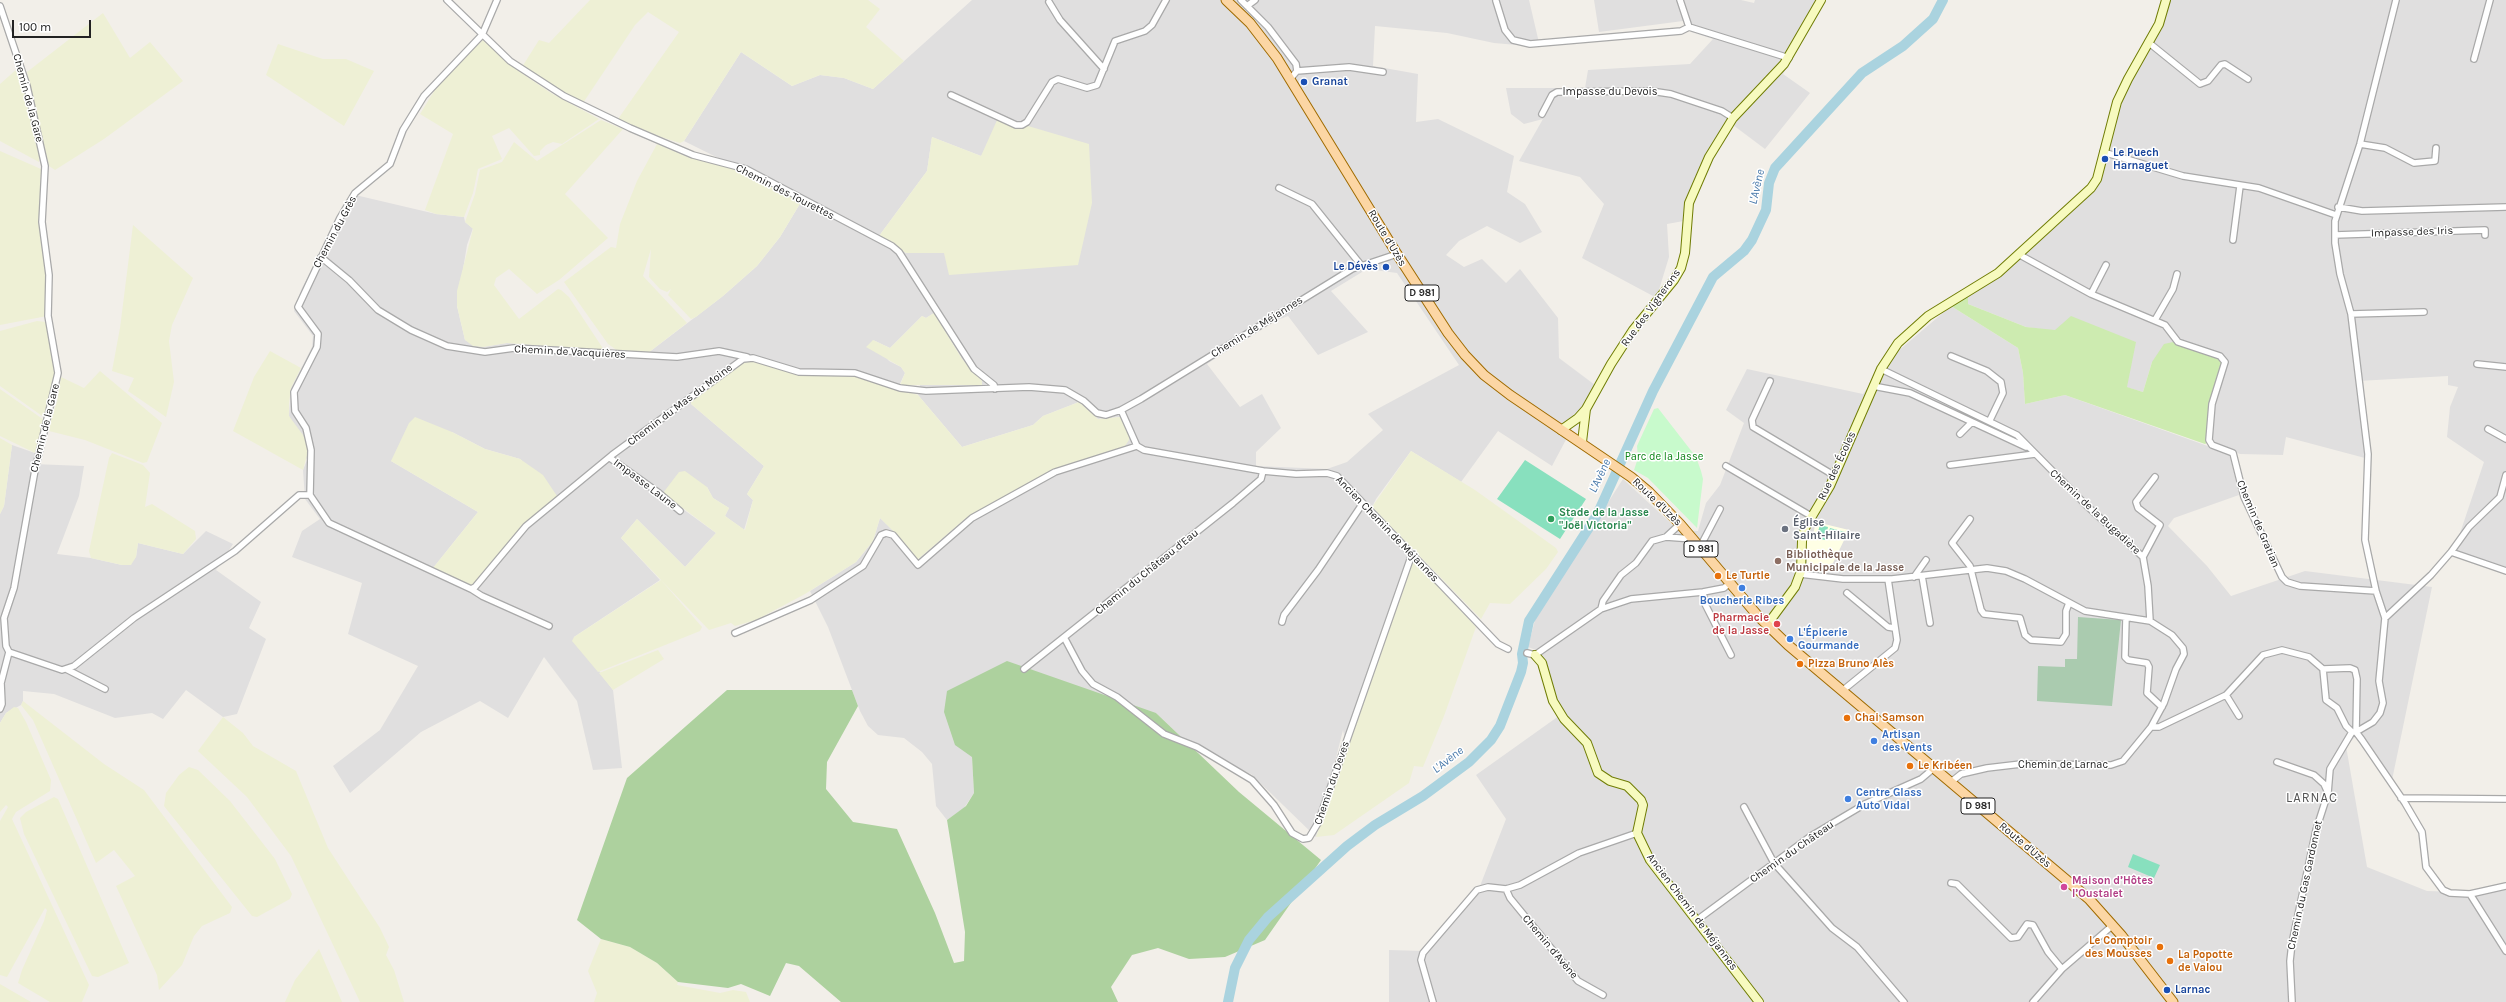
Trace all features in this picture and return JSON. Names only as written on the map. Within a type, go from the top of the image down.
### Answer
[{"type":"main road","name":"Route d'Uzès","points":[[1226,0],[1294,74],[1397,254],[1448,333],[1465,356],[1494,384],[1561,430],[1582,442],[1631,477],[1680,524],[1767,626],[2089,900],[2113,925],[2173,1002]]},
{"type":"street","name":"Chemin des Tourettes","points":[[447,0],[510,61],[564,96],[630,128],[693,155],[746,169],[892,246],[899,252],[974,369],[994,386],[995,389]]},
{"type":"street","name":"Chemin du Grès","points":[[310,495],[311,450],[306,428],[295,411],[294,392],[317,347],[318,334],[298,307],[321,257],[355,193],[390,164],[403,130],[424,96],[482,35],[497,0]]},
{"type":"street","points":[[951,95],[1016,125],[1022,125],[1027,122],[1052,82],[1058,79],[1087,88],[1097,85],[1115,41],[1145,31],[1152,25],[1166,0]]},
{"type":"street","points":[[1241,0],[1290,55],[1296,64],[1294,74],[1349,67],[1383,72]]},
{"type":"street","points":[[1247,6],[1255,0]]},
{"type":"street","points":[[1680,0],[1689,28]]},
{"type":"street","name":"Rue des Vignerons","points":[[1561,430],[1578,418],[1586,409],[1611,364],[1629,337],[1669,286],[1681,268],[1685,253],[1687,213],[1694,189],[1709,157],[1732,118],[1789,58],[1821,0]]},
{"type":"street","name":"Rue des Écoles","points":[[1767,626],[1795,587],[1800,574],[1803,534],[1811,516],[1826,495],[1835,476],[1881,369],[1898,343],[1928,316],[1998,272],[2020,255],[2091,188],[2097,179],[2117,102],[2159,24],[2166,0]]},
{"type":"street","points":[[2354,732],[2373,722],[2380,713],[2383,704],[2379,681],[2385,618],[2376,592],[2365,540],[2368,454],[2351,314],[2340,274],[2335,235],[2336,215],[2360,144],[2396,0]]},
{"type":"street","points":[[2474,60],[2490,0]]},
{"type":"street","points":[[1496,1],[1505,30],[1513,40],[1530,44],[1681,31],[1689,28],[1789,58]]},
{"type":"street","points":[[1049,2],[1060,20],[1104,69]]},
{"type":"street","name":"Chemin de la Gare","points":[[0,6],[27,86],[45,166],[42,222],[49,275],[48,316],[58,374],[35,470],[14,588],[2,618],[6,646],[9,652],[0,691],[2,704],[0,709]]},
{"type":"street","points":[[2148,42],[2200,84],[2208,81],[2221,65],[2225,64],[2248,79]]},
{"type":"street","name":"Impasse du Devois","points":[[1542,114],[1552,95],[1557,92],[1651,91],[1671,94],[1722,111],[1732,118]]},
{"type":"street","points":[[2360,144],[2385,148],[2414,163],[2435,161],[2436,148]]},
{"type":"street","points":[[2103,152],[2183,176],[2259,188],[2336,215]]},
{"type":"street","points":[[2233,240],[2240,186]]},
{"type":"street","points":[[1279,188],[1312,204],[1361,265]]},
{"type":"street","points":[[2338,207],[2362,211],[2498,204],[2506,207]]},
{"type":"street","name":"Impasse des Iris","points":[[2335,235],[2485,230],[2485,235]]},
{"type":"street","name":"Chemin de Méjannes","points":[[1121,410],[1361,265],[1397,254]]},
{"type":"street","name":"Chemin de Gratian","points":[[2020,255],[2090,294],[2165,325],[2178,342],[2220,356],[2225,362],[2212,404],[2209,440],[2212,445],[2233,453],[2244,497],[2282,577],[2287,582],[2300,586],[2376,592]]},
{"type":"street","name":"Chemin de Vacquières","points":[[321,257],[350,280],[378,310],[411,330],[446,346],[485,352],[514,348],[677,357],[719,351],[753,358]]},
{"type":"street","points":[[2090,294],[2106,265]]},
{"type":"street","points":[[2154,320],[2173,289],[2177,274]]},
{"type":"street","points":[[2351,314],[2424,312]]},
{"type":"street","points":[[1951,356],[1982,368],[2001,382],[2003,393],[1990,420]]},
{"type":"street","points":[[735,633],[811,600],[858,570],[863,566],[881,535],[886,533],[893,535],[918,565],[972,518],[1049,475],[1136,446],[1121,410],[1106,415],[1097,413],[1084,401],[1065,390],[1029,387],[926,391],[900,388],[855,373],[799,372],[753,358]]},
{"type":"street","name":"Chemin du Mas du Moine","points":[[471,589],[475,587],[526,526],[610,458],[722,372],[743,359],[753,358]]},
{"type":"street","points":[[2477,364],[2506,367]]},
{"type":"street","name":"Chemin de la Bugadière","points":[[1881,369],[1990,420],[2017,436],[2143,557],[2148,586],[2150,621]]},
{"type":"street","points":[[1770,381],[1752,420],[1753,427],[1835,476]]},
{"type":"street","points":[[1873,386],[1910,393],[2029,448]]},
{"type":"street","name":"Rue des Vignerons","points":[[1582,442],[1586,409]]},
{"type":"street","points":[[1960,434],[1972,422]]},
{"type":"street","points":[[2488,429],[2506,439]]},
{"type":"street","name":"Ancien Chemin de Méjannes","points":[[1136,446],[1144,450],[1263,471],[1332,474],[1363,503],[1498,644],[1508,649]]},
{"type":"street","points":[[1950,465],[2035,454]]},
{"type":"street","name":"Impasse Laune","points":[[610,458],[659,493],[680,511]]},
{"type":"street","points":[[1726,466],[1811,516]]},
{"type":"street","name":"Chemin du Château d'Eau","points":[[1024,669],[1064,639],[1262,479],[1263,471]]},
{"type":"street","points":[[2385,618],[2451,552],[2459,538],[2503,496],[2506,475]]},
{"type":"street","points":[[2143,557],[2160,525],[2138,508],[2136,502],[2155,477]]},
{"type":"street","points":[[66,669],[74,666],[134,618],[235,551],[299,496],[310,495],[329,523],[471,589],[482,596],[549,626]]},
{"type":"street","points":[[1282,622],[1284,615],[1318,570],[1363,503]]},
{"type":"street","points":[[1700,547],[1720,508]]},
{"type":"street","points":[[1970,519],[1952,543],[1971,569],[1981,610],[1988,616],[2020,618],[2025,635],[2031,640],[2061,642],[2066,634],[2066,611],[2069,603]]},
{"type":"street","points":[[1666,537],[1680,524]]},
{"type":"street","points":[[1601,609],[1603,601],[1621,575],[1636,562],[1652,541],[1666,537],[1693,539]]},
{"type":"street","points":[[2451,552],[2506,571]]},
{"type":"street","name":"Chemin du Deves","points":[[1064,639],[1082,671],[1092,684],[1117,697],[1164,734],[1197,747],[1252,780],[1274,805],[1292,833],[1300,838],[1309,838],[1318,823],[1412,554]]},
{"type":"street","points":[[1914,577],[1926,560]]},
{"type":"street","points":[[1800,574],[1843,579],[1888,579],[1987,568],[2006,571],[2025,579],[2069,603],[2094,613],[2150,621],[2172,635],[2183,648],[2184,654],[2176,669],[2162,707],[2151,727],[2158,727],[2226,695],[2263,655],[2282,650],[2309,657],[2323,669],[2350,668],[2355,670],[2357,679],[2354,732]]},
{"type":"street","points":[[1922,576],[1930,623]]},
{"type":"street","points":[[1842,691],[1895,648],[1897,640],[1894,628],[1888,579]]},
{"type":"street","points":[[1433,1002],[1420,960],[1424,953],[1477,890],[1488,887],[1506,889],[1520,885],[1579,853],[1637,833],[1643,805],[1641,800],[1627,786],[1610,782],[1598,773],[1587,743],[1564,719],[1553,701],[1542,663],[1531,654],[1601,609],[1631,598],[1703,592],[1724,588],[1730,583]]},
{"type":"street","points":[[1703,592],[1705,604],[1731,655]]},
{"type":"street","points":[[1847,593],[1888,627],[1894,628]]},
{"type":"street","points":[[2126,618],[2125,657],[2128,660],[2147,663],[2149,667],[2147,694],[2162,707]]},
{"type":"street","points":[[9,652],[66,669],[105,690]]},
{"type":"street","points":[[2323,669],[2326,700],[2337,708],[2402,798],[2422,832],[2426,867],[2443,890],[2450,893],[2470,894],[2506,886]]},
{"type":"street","points":[[2226,695],[2239,716]]},
{"type":"street","name":"Chemin de Larnac","points":[[1950,782],[1961,774],[2011,766],[2111,765],[2128,757],[2151,727]]},
{"type":"street","name":"Chemin du Gas Gardonnet","points":[[2292,1002],[2292,943],[2316,830],[2328,793],[2330,769],[2354,732]]},
{"type":"street","points":[[2277,762],[2314,775],[2324,784],[2328,793]]},
{"type":"street","name":"Chemin du Château","points":[[1697,920],[1811,836],[1865,804],[1921,779],[1934,768]]},
{"type":"street","points":[[2402,798],[2506,800]]},
{"type":"street","points":[[1744,807],[1774,863],[1832,928],[1857,947],[1904,1002]]},
{"type":"street","name":"Ancien Chemin de Méjannes","points":[[1637,833],[1650,860],[1759,1002]]},
{"type":"street","points":[[1951,883],[1957,884],[2011,938],[2018,937],[2027,924],[2033,925],[2048,952],[2062,969]]},
{"type":"street","name":"Chemin d'Avène","points":[[1506,889],[1514,903],[1578,981],[1603,995]]},
{"type":"street","points":[[2470,894],[2506,951]]},
{"type":"street","points":[[2033,1002],[2062,969],[2113,925]]},
{"type":"shaded area","points":[[590,0],[868,0],[880,9],[866,27],[904,61],[873,89],[844,78],[820,75],[792,86],[741,52],[684,141],[680,143],[661,137],[618,119],[679,32],[648,12],[635,25],[583,103],[561,92],[522,67],[539,40],[549,43]]},
{"type":"shaded area","points":[[972,0],[1529,0],[1540,47],[1494,43],[1447,33],[1375,26],[1373,66],[1418,74],[1416,122],[1438,119],[1514,156],[1507,192],[1525,204],[1542,232],[1520,243],[1487,226],[1459,241],[1446,255],[1464,267],[1482,259],[1506,283],[1520,269],[1558,318],[1559,358],[1595,385],[1552,466],[1498,431],[1461,482],[1411,451],[1376,499],[1372,507],[1415,550],[1365,693],[1365,700],[1346,745],[1343,730],[1316,837],[1251,774],[1195,750],[1156,713],[972,757],[974,793],[964,808],[947,820],[936,806],[932,764],[922,752],[904,738],[878,735],[868,726],[860,711],[828,627],[810,591],[856,562],[873,541],[880,518],[898,535],[917,560],[965,519],[1055,469],[1125,446],[1120,417],[1098,419],[1079,402],[1043,416],[1033,425],[962,447],[918,395],[920,385],[981,385],[982,381],[962,359],[934,313],[926,318],[922,316],[890,348],[873,340],[889,361],[901,367],[905,373],[897,390],[861,377],[801,374],[785,371],[691,401],[691,404],[764,466],[747,494],[753,500],[744,530],[725,516],[729,508],[713,498],[707,487],[669,499],[716,533],[685,567],[637,519],[621,538],[660,580],[574,637],[613,690],[622,768],[593,770],[577,701],[544,657],[508,718],[480,701],[421,732],[350,793],[333,766],[380,730],[418,666],[348,634],[362,583],[292,557],[302,531],[320,519],[305,499],[303,470],[307,460],[289,416],[291,388],[312,347],[313,336],[294,311],[301,290],[351,194],[436,214],[464,217],[465,222],[473,228],[467,245],[457,306],[465,340],[483,347],[507,343],[648,353],[723,296],[757,266],[780,237],[801,202],[805,201],[684,141],[741,52],[792,86],[820,75],[844,78],[873,89]],"holes":[[[1028,126],[944,253],[906,253],[879,236],[927,171],[932,137],[981,156],[1015,128]],[[1367,269],[1397,273],[1459,365],[1368,414],[1383,430],[1347,462],[1327,469],[1256,466],[1256,452],[1281,428],[1262,394],[1240,407],[1207,364],[1267,324],[1288,316],[1318,355],[1368,332],[1331,291]],[[452,432],[485,449],[520,459],[557,496],[517,532],[477,581],[433,568],[478,512],[391,461]]]},
{"type":"shaded area","points":[[1594,0],[1741,0],[1754,3],[1755,0],[1824,0],[1783,74],[1810,93],[1765,149],[1733,125],[1714,154],[1696,191],[1689,220],[1667,224],[1669,257],[1658,293],[1653,296],[1582,258],[1604,204],[1580,177],[1519,161],[1543,119],[1524,124],[1511,114],[1506,88],[1585,88],[1588,70],[1690,64],[1713,39],[1691,32],[1683,21],[1599,32]]},
{"type":"shaded area","points":[[2171,0],[2506,0],[2506,567],[2454,551],[2484,462],[2447,437],[2450,407],[2458,387],[2448,385],[2448,376],[2358,381],[2365,458],[2286,437],[2283,455],[2240,454],[2210,441],[2207,424],[2222,363],[2152,362],[2143,392],[2126,387],[2135,342],[2026,327],[1968,304],[1968,295],[2018,261],[2070,214],[2099,183],[2126,89]]},
{"type":"shaded area","points":[[103,13],[130,58],[150,42],[183,81],[104,139],[55,170],[49,166],[27,72]]},
{"type":"shaded area","points":[[483,40],[520,72],[551,93],[599,119],[562,144],[553,142],[546,145],[540,151],[540,155],[534,156],[509,128],[492,136],[502,159],[478,169],[473,193],[464,217],[436,214],[425,210],[453,134],[420,114],[436,88],[462,58]]},
{"type":"shaded area","points":[[278,44],[323,59],[346,59],[374,71],[344,126],[266,75]]},
{"type":"shaded area","points":[[17,69],[29,105],[39,153],[39,162],[0,141],[0,84]]},
{"type":"shaded area","points":[[998,118],[1015,128],[1028,126],[1089,144],[1092,203],[1078,265],[949,275],[944,253],[906,253],[879,236],[927,171],[932,137],[981,156]]},
{"type":"shaded area","points":[[601,120],[623,129],[565,194],[608,238],[559,280],[537,294],[509,269],[496,278],[494,285],[519,319],[558,289],[561,290],[569,297],[604,350],[507,343],[483,347],[473,346],[465,340],[457,306],[457,291],[473,229],[465,222],[475,194],[480,170],[502,162],[514,142],[537,161]]},
{"type":"shaded area","points":[[657,144],[690,158],[744,171],[801,202],[780,237],[757,266],[723,296],[696,317],[691,319],[668,295],[671,289],[667,292],[660,289],[649,277],[651,249],[643,276],[687,323],[648,353],[618,351],[608,344],[564,282],[611,247],[616,248],[620,224],[637,181]]},
{"type":"shaded area","points":[[0,151],[41,169],[40,220],[47,278],[47,316],[0,325]]},
{"type":"shaded area","points":[[133,225],[193,278],[172,325],[169,341],[174,382],[166,417],[128,391],[134,378],[112,371],[120,328]]},
{"type":"shaded area","points":[[1951,306],[2018,348],[2023,373],[2025,404],[2065,395],[2230,454],[2239,495],[2174,518],[2168,526],[2207,566],[2231,596],[2305,571],[2432,587],[2392,780],[2355,737],[2346,746],[2367,867],[2427,891],[2461,892],[2506,883],[2506,1002],[1389,1002],[1389,950],[1423,951],[1480,886],[1506,819],[1476,775],[1563,713],[1551,687],[1541,652],[1528,647],[1535,620],[1566,568],[1623,479],[1678,530],[1698,531],[1706,503],[1720,485],[1744,423],[1726,410],[1747,369],[1863,394],[1890,358]]},
{"type":"shaded area","points":[[934,313],[962,359],[982,381],[982,385],[900,385],[905,373],[901,367],[866,347],[873,340],[890,348],[922,316],[926,318]]},
{"type":"shaded area","points":[[37,321],[46,322],[48,325],[53,351],[55,374],[45,418],[0,386],[0,331]]},
{"type":"shaded area","points":[[270,351],[301,368],[291,388],[289,416],[303,435],[309,448],[303,470],[233,431],[254,377]]},
{"type":"shaded area","points":[[752,361],[801,374],[842,374],[861,377],[918,395],[962,447],[1033,425],[1043,416],[1079,402],[1098,419],[1120,417],[1129,434],[1129,440],[1125,446],[1055,469],[965,519],[917,560],[898,536],[880,518],[873,541],[856,562],[805,594],[756,620],[735,626],[731,623],[709,630],[621,538],[637,519],[685,567],[716,533],[663,493],[679,472],[685,471],[707,487],[713,498],[729,508],[725,516],[745,530],[753,500],[747,494],[764,466],[691,404],[691,401],[742,363]]},
{"type":"shaded area","points":[[100,371],[162,423],[147,462],[143,463],[85,440],[49,431],[48,428],[57,402],[61,377],[84,388]]},
{"type":"shaded area","points":[[0,389],[44,420],[35,453],[0,436]]},
{"type":"shaded area","points":[[415,417],[452,432],[485,449],[520,459],[543,475],[557,496],[517,532],[472,587],[433,568],[478,512],[391,461],[409,423]]},
{"type":"shaded area","points":[[0,438],[12,445],[4,506],[0,514]]},
{"type":"shaded area","points":[[12,445],[35,453],[33,464],[84,466],[79,496],[57,554],[91,558],[122,565],[136,557],[138,543],[183,554],[206,531],[233,544],[216,570],[261,602],[249,628],[266,639],[237,714],[223,717],[186,690],[163,719],[152,713],[115,718],[54,694],[23,691],[23,701],[21,705],[6,713],[0,723],[0,514],[4,506]]},
{"type":"shaded area","points":[[1411,451],[1475,490],[1556,548],[1558,552],[1546,569],[1510,604],[1490,603],[1481,619],[1372,507]]},
{"type":"shaded area","points":[[112,453],[143,465],[150,473],[145,507],[152,504],[195,531],[196,539],[183,554],[138,543],[136,557],[131,565],[122,565],[91,558],[89,551],[109,458]]},
{"type":"shaded area","points":[[1816,522],[1849,530],[1833,563],[1828,565],[1825,572],[1814,573],[1813,569],[1807,566],[1807,540],[1813,534]]},
{"type":"shaded area","points":[[1415,561],[1476,627],[1444,716],[1423,767],[1414,766],[1409,783],[1334,835],[1316,837],[1411,562]]},
{"type":"shaded area","points":[[661,580],[702,627],[700,631],[598,672],[572,641],[574,637]]},
{"type":"shaded area","points":[[2078,617],[2121,620],[2112,706],[2037,701],[2038,666],[2065,667],[2065,659],[2077,659]]},
{"type":"shaded area","points":[[658,650],[664,659],[613,690],[599,673]]},
{"type":"shaded area","points":[[23,701],[104,764],[144,790],[232,907],[230,913],[202,926],[194,936],[182,965],[159,990],[157,975],[116,886],[135,876],[114,850],[96,863],[33,720],[21,705]]},
{"type":"shaded area","points":[[14,707],[18,708],[26,722],[51,780],[50,791],[16,812],[12,819],[89,985],[82,1002],[50,1002],[18,983],[22,970],[44,921],[47,910],[45,908],[7,977],[0,975],[0,821],[8,807],[6,805],[0,812],[0,723],[6,713]]},
{"type":"shaded area","points":[[223,717],[243,733],[253,746],[296,771],[328,848],[380,928],[389,947],[386,955],[394,970],[404,1002],[360,1002],[291,856],[247,797],[198,751]]},
{"type":"shaded area","points":[[189,767],[198,770],[230,801],[275,859],[292,894],[290,899],[257,917],[252,916],[164,806],[166,793],[179,775]]},
{"type":"shaded area","points":[[54,797],[58,799],[129,963],[98,977],[92,976],[24,834],[20,818],[26,812]]},
{"type":"shaded area","points":[[601,939],[630,947],[657,963],[678,982],[677,985],[720,993],[733,990],[746,992],[750,1002],[594,1002],[597,993],[588,971]]},
{"type":"shaded area","points":[[319,949],[342,1002],[285,1002],[295,980]]},
{"type":"shaded area","points":[[0,984],[31,1002],[0,1002]]},
{"type":"green space","points":[[1968,295],[1968,304],[2026,327],[2055,330],[2071,316],[2136,342],[2127,387],[2143,392],[2152,362],[2164,344],[2173,342],[2217,356],[2222,363],[2207,424],[2210,441],[2205,444],[2065,395],[2025,404],[2023,373],[2018,348],[1951,306]]},
{"type":"green space","name":"Parc de la Jasse","points":[[1658,408],[1696,457],[1701,471],[1703,479],[1697,528],[1648,478],[1634,470],[1638,458],[1637,446],[1654,409]]},
{"type":"green space","name":"Stade de la Jasse \"Joël Victoria\"","points":[[1525,460],[1586,499],[1560,539],[1497,499]]},
{"type":"green space","points":[[1820,525],[1828,527],[1825,540],[1816,538]]},
{"type":"green space","points":[[1830,528],[1845,532],[1843,539],[1828,535]]},
{"type":"green space","points":[[1007,661],[1156,713],[1239,792],[1321,860],[1265,940],[1225,957],[1189,959],[1158,948],[1132,955],[1111,987],[1118,1002],[841,1002],[799,966],[786,963],[770,996],[741,984],[728,988],[678,982],[657,963],[630,947],[601,939],[577,920],[627,778],[727,690],[852,690],[858,706],[827,762],[826,789],[853,822],[897,829],[935,913],[954,963],[964,961],[965,932],[947,820],[966,806],[974,793],[972,757],[955,745],[944,712],[947,691]]},
{"type":"green space","points":[[2133,854],[2160,865],[2154,878],[2128,867]]},
{"type":"waterway","name":"L'Avène","points":[[1228,1002],[1235,968],[1249,940],[1268,917],[1347,846],[1375,825],[1423,796],[1469,762],[1491,740],[1500,726],[1521,672],[1523,663],[1522,654],[1529,621],[1597,515],[1653,391],[1713,277],[1744,251],[1752,240],[1766,210],[1769,183],[1775,168],[1862,73],[1903,46],[1933,19],[1943,0]]},
{"type":"place","name":"Granat","points":[[1304,82]]},
{"type":"place","name":"Le Puech Harnaguet","points":[[2105,159]]},
{"type":"place","name":"Le Dévès","points":[[1386,267]]},
{"type":"place","name":"Stade de la Jasse \"Joël Victoria\"","points":[[1551,519]]},
{"type":"place","name":"Église Saint-Hilaire","points":[[1785,529]]},
{"type":"place","name":"Bibliothèque Municipale de la Jasse","points":[[1778,561]]},
{"type":"place","name":"Le Turtle","points":[[1718,576]]},
{"type":"place","name":"Boucherie Ribes","points":[[1742,588]]},
{"type":"place","name":"Pharmacie de la Jasse","points":[[1777,624]]},
{"type":"place","name":"L'Épicerie Gourmande","points":[[1790,639]]},
{"type":"place","name":"Pizza Bruno Alès","points":[[1800,664]]},
{"type":"place","name":"Chai Samson","points":[[1847,718]]},
{"type":"place","name":"Artisan des Vents","points":[[1874,741]]},
{"type":"place","name":"Le Kribéen","points":[[1910,766]]},
{"type":"place","name":"Centre Glass Auto Vidal","points":[[1848,799]]},
{"type":"place","name":"Maison d’Hôtes l’Oustalet","points":[[2064,887]]},
{"type":"place","name":"Le Comptoir des Mousses","points":[[2160,947]]},
{"type":"place","name":"La Popotte de Valou","points":[[2170,961]]},
{"type":"place","name":"Larnac","points":[[2167,990]]},
{"type":"district","name":"LARNAC","points":[[2312,798]]}]
